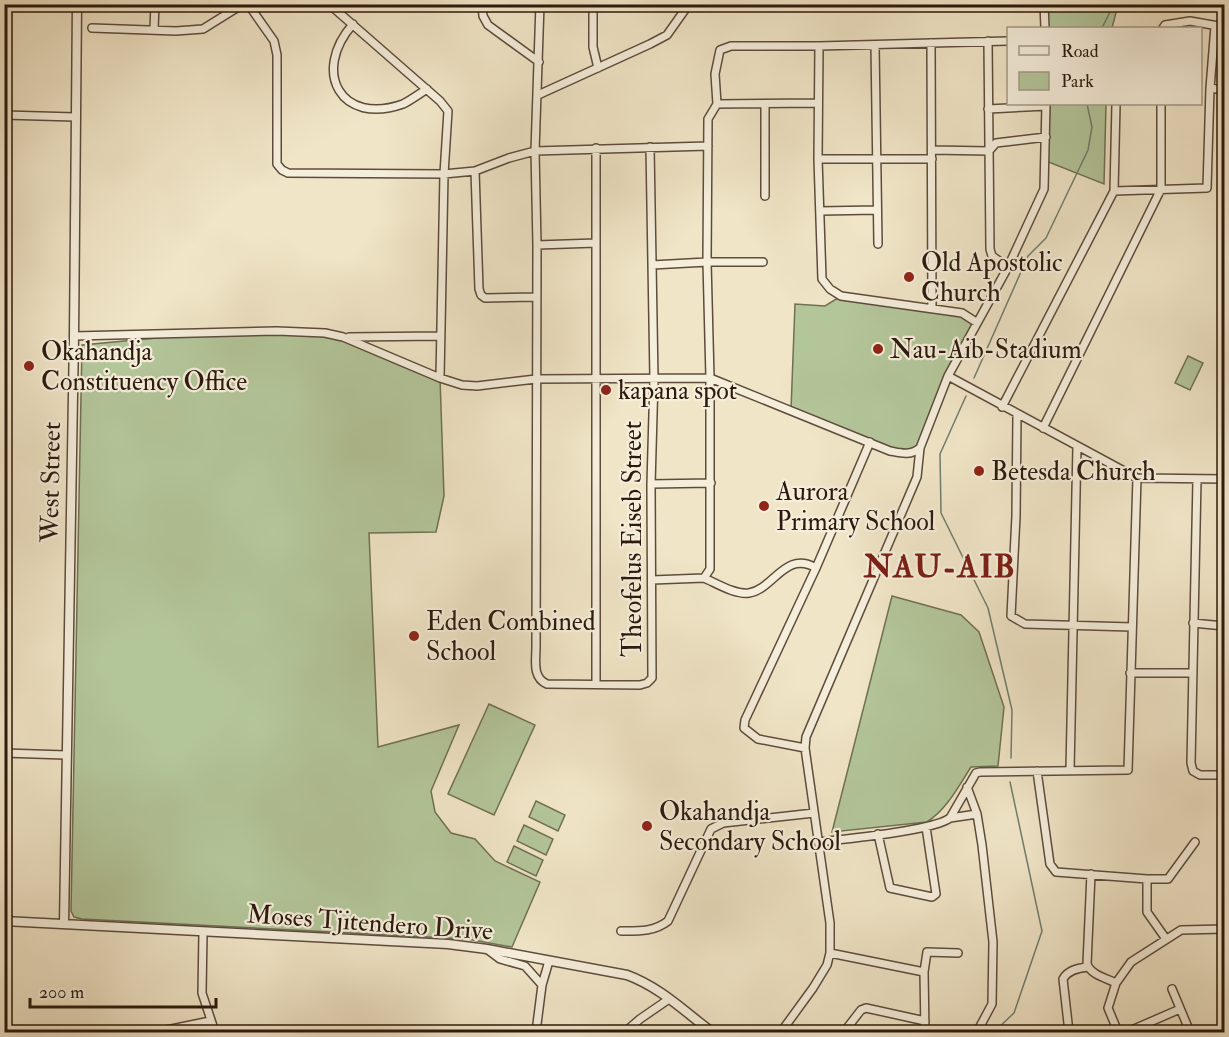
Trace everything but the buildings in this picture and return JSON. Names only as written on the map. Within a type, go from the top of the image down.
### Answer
[{"type":"street","name":"West Street","points":[[64,924],[77,4]]},
{"type":"street","points":[[154,29],[155,4]]},
{"type":"street","points":[[92,28],[176,31],[203,29],[243,4]]},
{"type":"street","points":[[248,4],[274,41],[278,55],[277,165],[282,171],[288,173],[444,174],[476,171],[535,151],[708,146]]},
{"type":"street","points":[[329,4],[448,111],[444,174],[440,378]]},
{"type":"street","points":[[482,4],[483,16],[488,25],[539,62]]},
{"type":"street","points":[[536,379],[535,151],[540,4]]},
{"type":"street","points":[[593,4],[593,47],[598,68]]},
{"type":"street","points":[[538,95],[667,35],[689,4]]},
{"type":"street","points":[[1044,4],[1045,27]]},
{"type":"street","points":[[1165,27],[1190,21],[1224,27]]},
{"type":"street","points":[[352,24],[341,37],[334,54],[333,77],[339,93],[351,103],[368,108],[386,108],[404,103],[427,90]]},
{"type":"street","points":[[1114,191],[1207,188],[1210,88],[1215,26]]},
{"type":"street","points":[[988,41],[990,249],[992,256],[1008,267]]},
{"type":"street","points":[[704,578],[710,569],[711,483],[707,262],[708,119],[717,104],[715,74],[720,50],[731,46],[1007,41]]},
{"type":"street","points":[[931,43],[932,309]]},
{"type":"street","points":[[875,45],[878,244]]},
{"type":"street","points":[[819,46],[818,159],[822,279],[830,289],[841,296],[962,314],[976,322]]},
{"type":"street","points":[[1210,88],[1224,90]]},
{"type":"street","points":[[717,104],[818,103]]},
{"type":"street","points":[[765,104],[765,196]]},
{"type":"street","points":[[781,1032],[813,988],[827,965],[830,953],[830,923],[805,748],[806,737],[917,477],[920,448],[948,376],[1008,267],[1044,189],[1046,105],[988,109]]},
{"type":"street","points":[[1002,406],[1114,191],[1116,105]]},
{"type":"street","points":[[1042,429],[1161,189],[1161,105]]},
{"type":"street","points":[[4,115],[75,117]]},
{"type":"street","points":[[932,150],[989,151],[996,143],[1046,137]]},
{"type":"street","name":"Theofelus Eiseb Street","points":[[536,379],[537,676],[539,680],[547,684],[640,685],[647,683],[652,678],[651,484],[654,379],[650,147]]},
{"type":"street","points":[[596,148],[596,684]]},
{"type":"street","points":[[818,159],[932,159]]},
{"type":"street","points":[[476,171],[481,295],[485,298],[536,297]]},
{"type":"street","points":[[820,211],[877,210]]},
{"type":"street","points":[[537,245],[596,243]]},
{"type":"street","points":[[652,266],[707,262],[763,262]]},
{"type":"street","points":[[74,336],[325,333],[343,337],[440,378],[462,385],[477,386],[536,379],[710,378],[890,451],[907,454],[914,453],[920,448]]},
{"type":"street","points":[[343,337],[440,336]]},
{"type":"street","points":[[948,376],[1042,429],[1137,478],[1224,480]]},
{"type":"street","points":[[1017,415],[1016,516],[1011,616],[1025,624],[1132,627]]},
{"type":"street","points":[[805,748],[758,740],[744,728],[745,720],[816,568],[870,442]]},
{"type":"street","points":[[1070,770],[1077,446]]},
{"type":"street","points":[[950,818],[967,787],[980,772],[1126,771],[1130,768],[1130,673],[1137,478]]},
{"type":"street","points":[[1197,480],[1191,673],[1191,763],[1193,771],[1200,775],[1224,775]]},
{"type":"street","points":[[651,484],[711,483]]},
{"type":"street","points":[[652,580],[704,578],[745,593],[752,592],[787,567],[800,564],[816,568]]},
{"type":"street","points":[[1194,623],[1224,626]]},
{"type":"street","points":[[1130,673],[1191,673]]},
{"type":"street","points":[[4,753],[66,755]]},
{"type":"street","points":[[1037,771],[1050,864],[1056,872],[1147,879],[1170,878],[1196,842]]},
{"type":"street","points":[[967,787],[977,814],[993,942],[992,1004],[977,1032]]},
{"type":"street","points":[[621,931],[648,931],[668,921],[714,826],[723,823],[814,813]]},
{"type":"street","points":[[819,842],[926,827],[950,818],[977,814]]},
{"type":"street","points":[[878,834],[890,888],[932,897],[936,894],[926,827]]},
{"type":"street","points":[[1091,874],[1088,967],[1093,973],[1116,983]]},
{"type":"street","points":[[1147,879],[1147,912],[1166,939]]},
{"type":"street","name":"Moses Tjitendero Drive","points":[[4,921],[448,944],[487,949],[627,975],[655,987],[712,1032]]},
{"type":"street","points":[[1118,1032],[1108,1008],[1116,983],[1131,962],[1186,928],[1224,929]]},
{"type":"street","points":[[203,932],[202,993],[214,1032]]},
{"type":"street","points":[[487,949],[500,959],[525,966],[542,985]]},
{"type":"street","points":[[925,1032],[924,972],[927,952],[958,953]]},
{"type":"street","points":[[830,953],[920,969],[924,972]]},
{"type":"street","points":[[536,1032],[542,985],[549,961]]},
{"type":"street","points":[[1068,1032],[1063,979],[1065,974],[1088,967]]},
{"type":"street","points":[[1172,989],[1190,1032]]},
{"type":"street","points":[[625,1032],[669,999]]},
{"type":"street","points":[[844,1032],[861,1010],[866,1008],[925,1021]]},
{"type":"street","points":[[1127,1032],[1180,1010]]},
{"type":"street","points":[[157,1032],[210,1021]]},
{"type":"green space","points":[[1044,5],[1118,5],[1112,27],[1045,27]]},
{"type":"green space","points":[[1046,105],[1106,105],[1104,184],[1046,161]]},
{"type":"green space","name":"Nau-Aib-Stadium","points":[[841,296],[962,313],[976,322],[948,376],[920,448],[907,454],[791,410],[795,304],[825,306]]},
{"type":"green space","points":[[210,333],[325,333],[440,378],[444,496],[436,532],[369,533],[378,747],[459,725],[431,791],[435,812],[451,833],[475,839],[495,861],[540,882],[512,947],[467,939],[82,919],[74,917],[71,911],[82,345]]},
{"type":"green space","points":[[1188,356],[1203,363],[1190,390],[1175,383]]},
{"type":"green space","points":[[892,596],[961,615],[979,632],[1004,707],[998,766],[971,767],[946,804],[927,822],[832,832]]},
{"type":"green space","points":[[489,704],[535,725],[494,815],[448,794]]},
{"type":"green space","points":[[536,801],[565,815],[558,831],[529,817]]},
{"type":"green space","points":[[524,825],[553,839],[546,855],[517,841]]},
{"type":"green space","points":[[514,846],[543,860],[536,876],[507,862]]},
{"type":"waterway","points":[[1102,27],[1114,4]]},
{"type":"waterway","points":[[974,378],[1028,256],[1046,238],[1088,150],[1092,127],[1087,105]]},
{"type":"waterway","points":[[966,396],[940,454],[941,513],[988,608],[1012,710],[1011,758]]},
{"type":"waterway","points":[[994,1032],[1014,1013],[1042,931],[1010,782]]},
{"type":"place","name":"Old Apostolic Church","points":[[909,277]]},
{"type":"place","name":"Nau-Aib-Stadium","points":[[878,349]]},
{"type":"place","name":"Okahandja Constituency Office","points":[[29,366]]},
{"type":"place","name":"kapana spot","points":[[606,390]]},
{"type":"place","name":"Betesda Church","points":[[979,471]]},
{"type":"place","name":"Aurora Primary School","points":[[764,506]]},
{"type":"place","name":"Eden Combined School","points":[[414,636]]},
{"type":"place","name":"Okahandja Secondary School","points":[[647,826]]},
{"type":"district","name":"NAU-AIB","points":[[940,566]]}]
